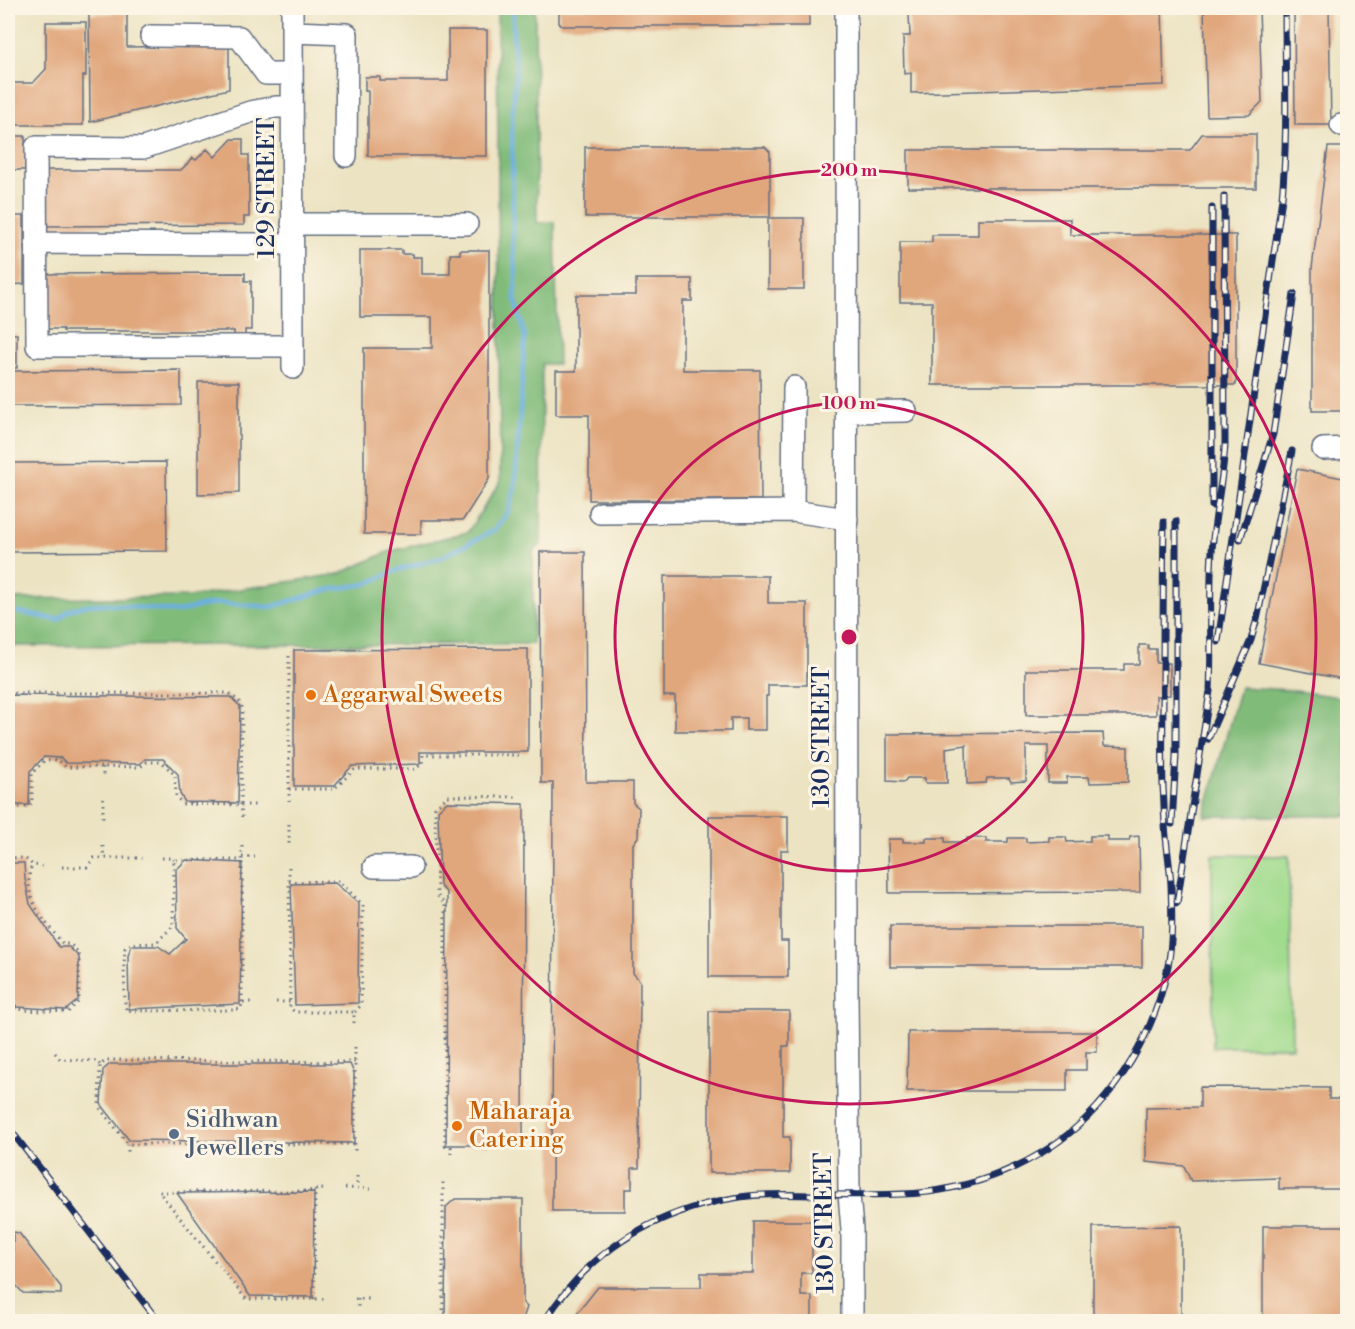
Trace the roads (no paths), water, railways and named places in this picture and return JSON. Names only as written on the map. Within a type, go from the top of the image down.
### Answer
[{"type":"street","name":"129 STREET","points":[[292,8],[293,368]]},
{"type":"street","name":"130 STREET","points":[[846,8],[848,1007],[852,1322]]},
{"type":"street","points":[[292,32],[347,34],[346,156]]},
{"type":"street","points":[[151,36],[239,37],[266,74],[292,74]]},
{"type":"street","points":[[292,107],[276,107],[250,112],[143,148],[36,147],[36,243],[37,346],[293,346]]},
{"type":"street","points":[[36,243],[292,234],[466,224]]},
{"type":"street","points":[[793,511],[794,387]]},
{"type":"street","points":[[847,412],[906,411]]},
{"type":"street","points":[[1323,449],[1347,448]]},
{"type":"street","points":[[600,513],[793,511],[847,519]]},
{"type":"street","points":[[374,867],[411,867]]},
{"type":"waterway","points":[[8,610],[58,620],[69,610],[87,605],[105,604],[178,612],[219,603],[271,607],[327,590],[366,584],[398,570],[440,558],[493,531],[508,512],[515,488],[525,337],[515,298],[516,274],[513,249],[512,120],[516,66],[513,8]]},
{"type":"railway","points":[[1218,642],[1282,198],[1286,127],[1285,8]]},
{"type":"railway","points":[[1177,903],[1210,691],[1212,551],[1225,445],[1224,196]]},
{"type":"railway","points":[[1212,208],[1212,506]]},
{"type":"railway","points":[[1240,540],[1273,434],[1294,294]]},
{"type":"railway","points":[[1208,739],[1251,640],[1292,451]]},
{"type":"railway","points":[[1172,824],[1176,756],[1176,521]]},
{"type":"railway","points":[[544,1322],[562,1296],[604,1254],[653,1223],[680,1212],[709,1203],[750,1196],[907,1194],[969,1184],[993,1176],[1038,1155],[1079,1125],[1110,1092],[1132,1060],[1149,1026],[1162,990],[1170,950],[1171,885],[1163,775],[1164,522]]},
{"type":"railway","points":[[8,1127],[159,1322]]},
{"type":"place","name":"Aggarwal Sweets","points":[[311,695]]},
{"type":"place","name":"Maharaja Catering","points":[[457,1126]]},
{"type":"place","name":"Sidhwan Jewellers","points":[[174,1134]]}]
